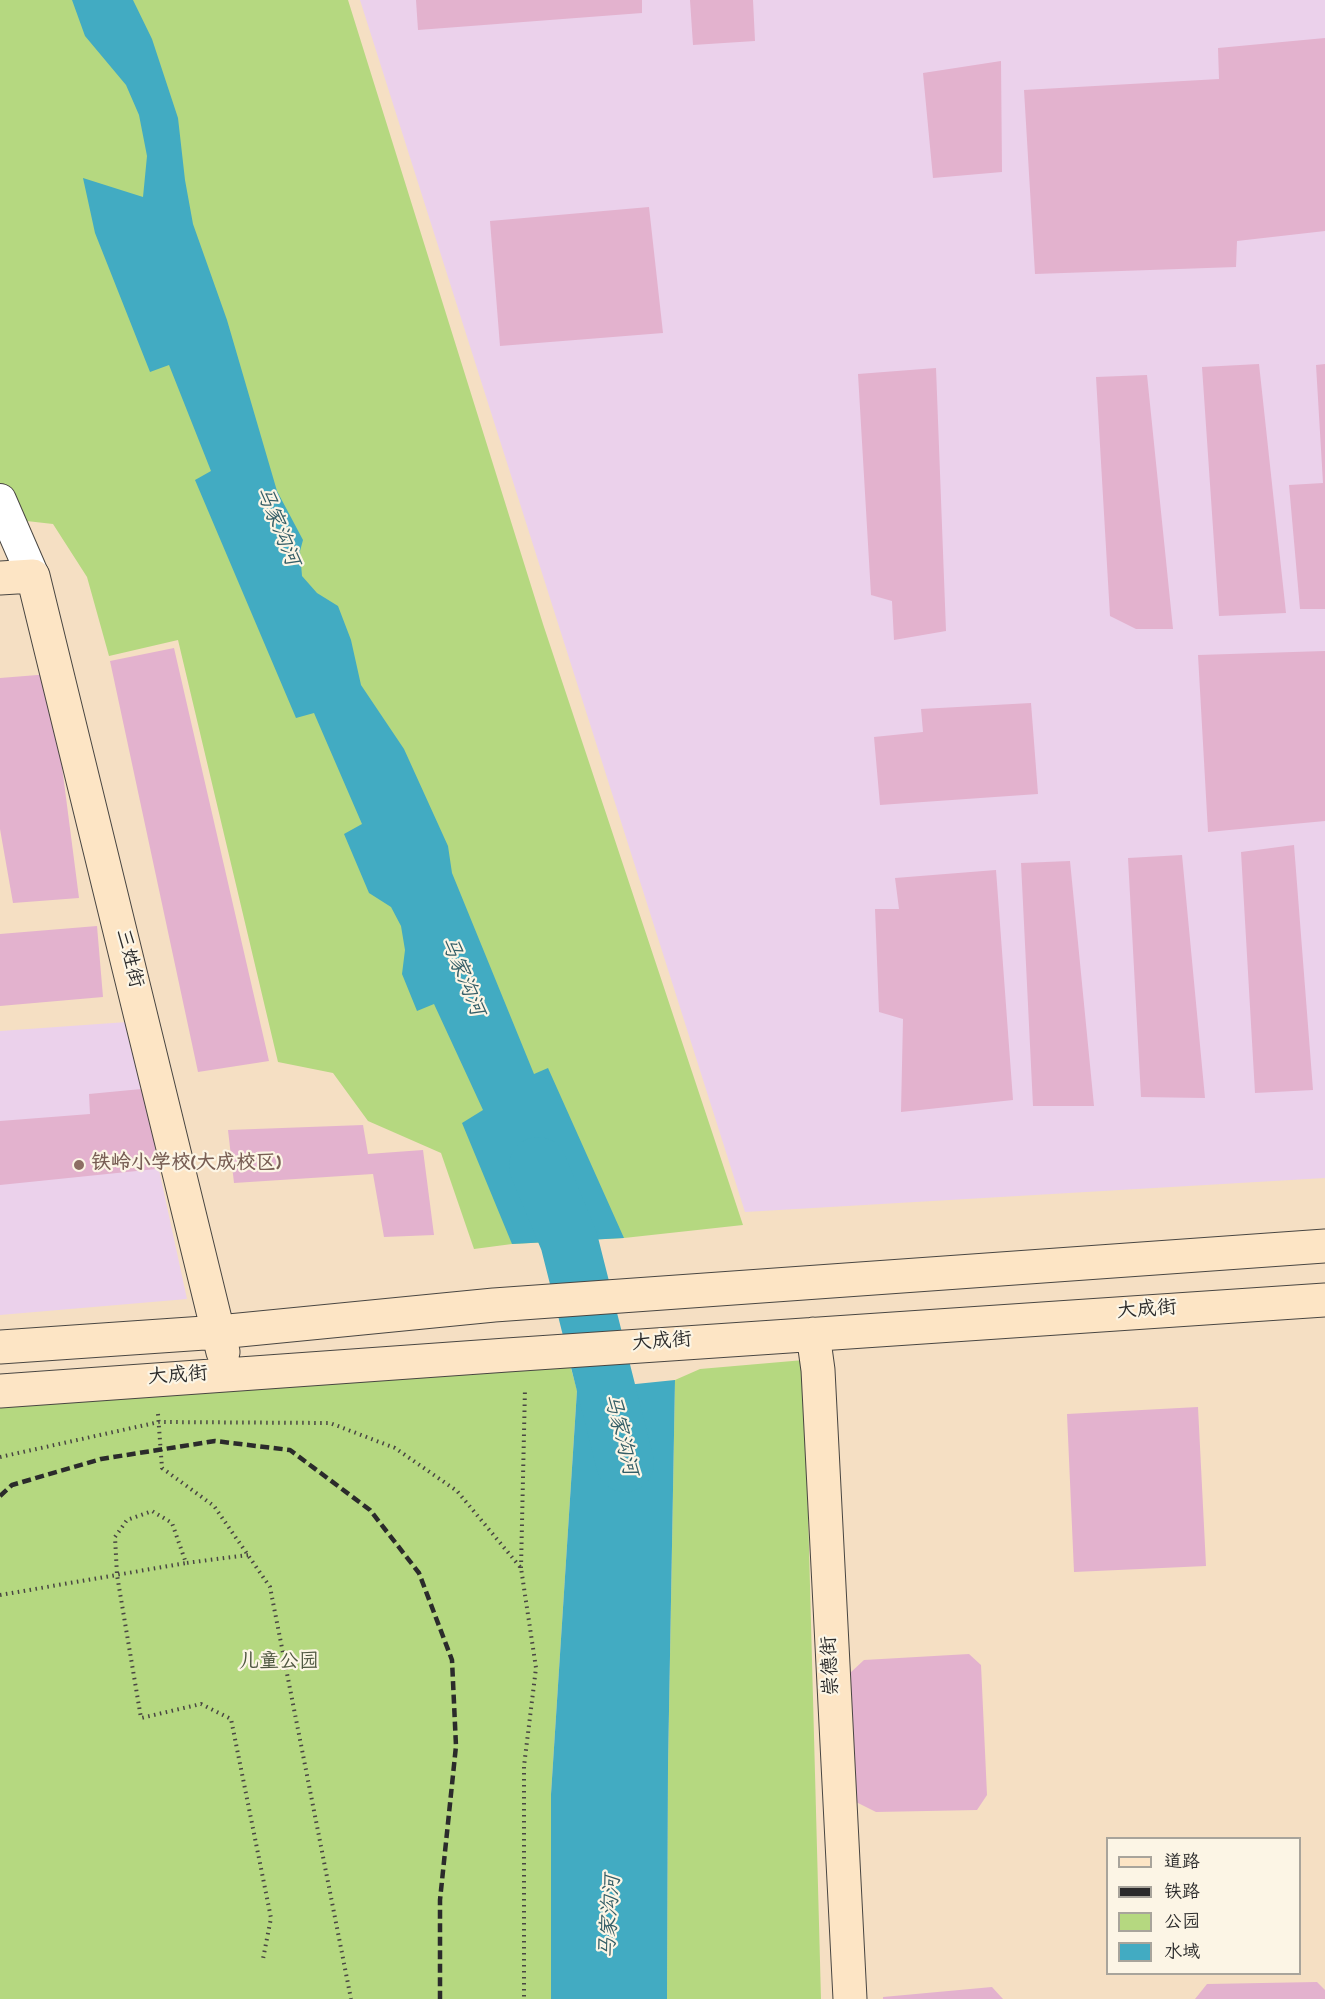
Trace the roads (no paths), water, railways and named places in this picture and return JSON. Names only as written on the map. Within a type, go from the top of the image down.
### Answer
[{"type":"main road","points":[[0,578],[33,576]]},
{"type":"main road","name":"三姓街","points":[[33,576],[228,1374]]},
{"type":"main road","points":[[0,1347],[219,1332],[494,1305],[1325,1246]]},
{"type":"main road","name":"大成街","points":[[0,1392],[228,1374],[1325,1300]]},
{"type":"main road","name":"崇德街","points":[[813,1334],[819,1370],[850,1999]]},
{"type":"street","points":[[0,500],[33,576]]},
{"type":"water","points":[[72,0],[133,0],[152,39],[178,118],[193,224],[227,320],[277,491],[303,540],[300,551],[302,576],[317,593],[338,606],[351,640],[361,685],[404,749],[448,846],[452,873],[534,1074],[548,1068],[624,1238],[512,1244],[462,1123],[483,1110],[434,1004],[417,1011],[402,974],[405,950],[401,926],[391,907],[369,893],[344,834],[362,824],[314,713],[296,718],[195,480],[211,471],[169,365],[150,372],[95,233],[83,178],[143,197],[147,156],[139,115],[126,85],[85,36]]},
{"type":"water","points":[[675,1380],[668,1766],[667,1999],[551,1999],[551,1794],[577,1390]]},
{"type":"waterway","name":"马家沟河","points":[[538,1166],[569,1241],[625,1463]]},
{"type":"railway","points":[[0,1496],[12,1485],[101,1459],[215,1441],[290,1450],[370,1510],[419,1573],[452,1660],[456,1746],[440,1900],[440,1999]]},
{"type":"place","name":"铁岭小学校(大成校区)","points":[[79,1165]]},
{"type":"park label","name":"儿童公园","points":[[279,1664]]}]
